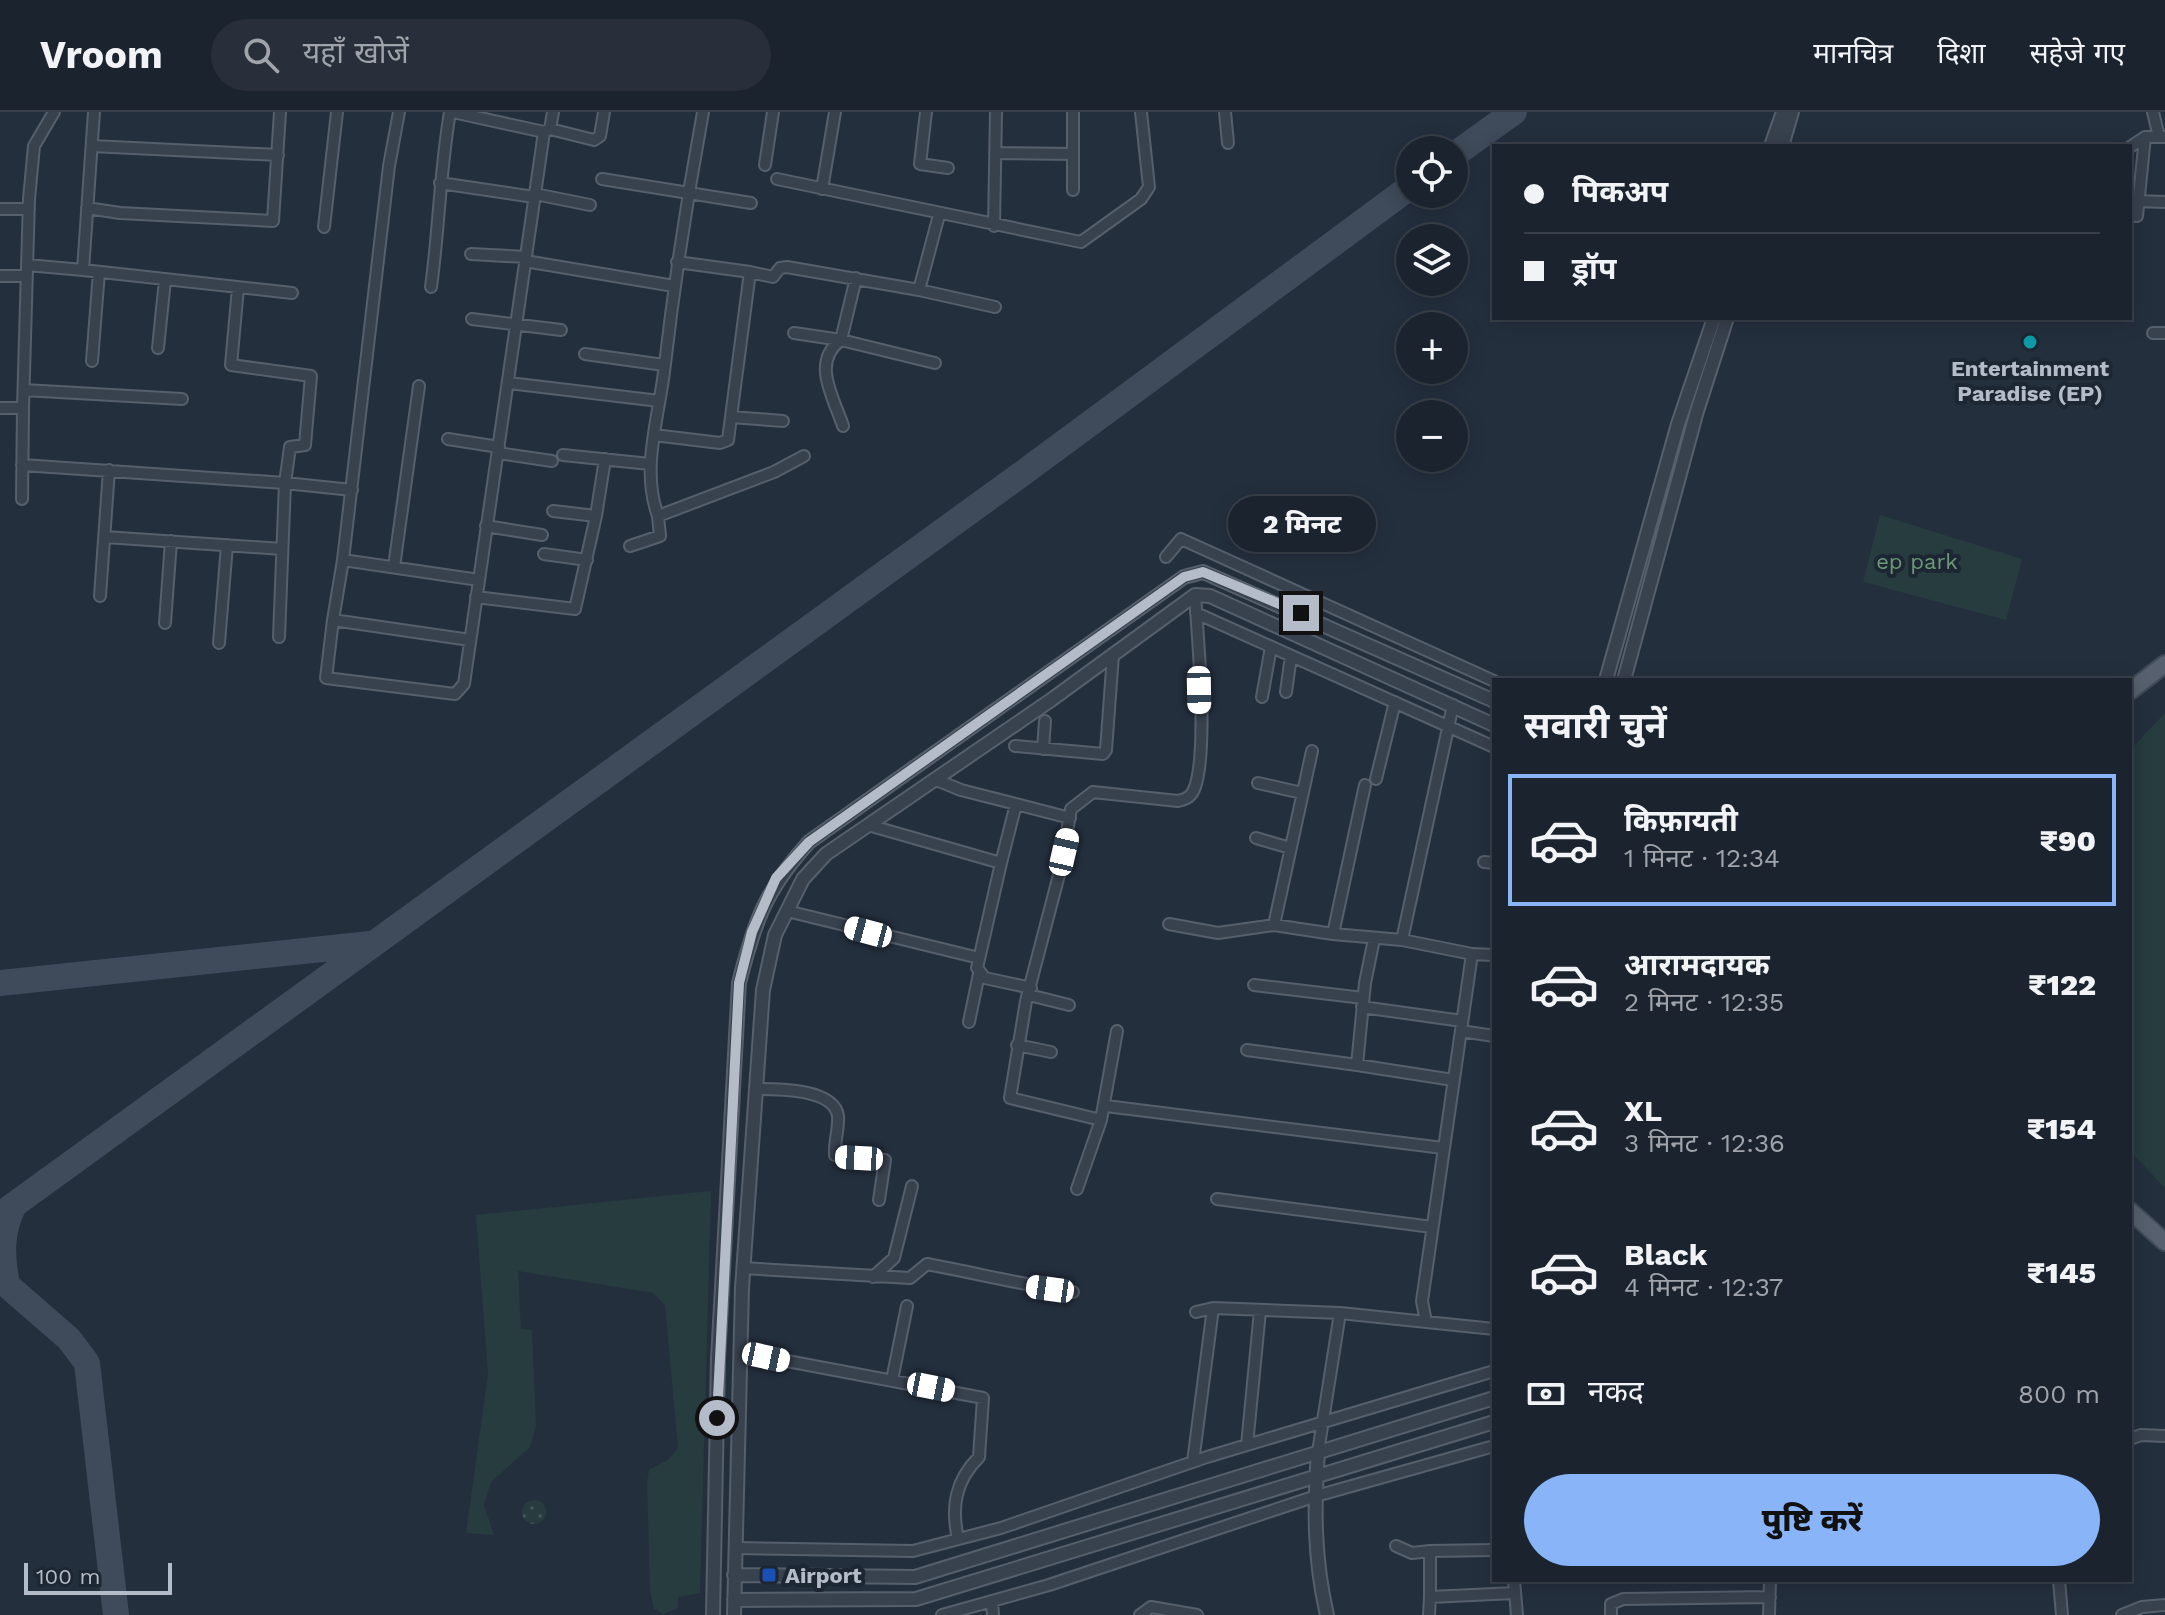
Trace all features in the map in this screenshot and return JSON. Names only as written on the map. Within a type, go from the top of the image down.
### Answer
[{"type":"main road","points":[[2132,689],[2165,664]]},
{"type":"main road","points":[[2132,1213],[2165,1242]]},
{"type":"street","points":[[22,499],[29,209],[34,146],[54,112]]},
{"type":"street","points":[[83,270],[94,112]]},
{"type":"street","points":[[87,208],[269,223],[274,216],[280,112]]},
{"type":"street","points":[[324,227],[337,112]]},
{"type":"street","points":[[399,112],[389,166],[352,490],[326,678],[455,694],[464,684],[534,195],[553,112]]},
{"type":"street","points":[[431,287],[439,234],[440,183],[452,112],[594,140],[600,136],[604,112]]},
{"type":"street","points":[[630,546],[660,536],[658,516],[651,498],[650,464],[677,262],[703,112]]},
{"type":"street","points":[[765,165],[773,112]]},
{"type":"street","points":[[822,189],[835,112]]},
{"type":"street","points":[[926,112],[920,164],[948,168]]},
{"type":"street","points":[[994,226],[996,112]]},
{"type":"street","points":[[1073,112],[1073,190]]},
{"type":"street","points":[[777,179],[1081,242],[1141,199],[1149,187],[1141,112]]},
{"type":"street","points":[[1225,112],[1228,143]]},
{"type":"street","points":[[1772,144],[1783,112]]},
{"type":"street","points":[[1783,144],[1792,112]]},
{"type":"street","points":[[2132,146],[2145,137],[2162,137],[2153,112]]},
{"type":"street","points":[[2132,215],[2137,216],[2145,137]]},
{"type":"street","points":[[92,146],[278,155]]},
{"type":"street","points":[[995,153],[1073,154]]},
{"type":"street","points":[[602,179],[689,190],[751,203]]},
{"type":"street","points":[[440,183],[590,205]]},
{"type":"street","points":[[2138,201],[2165,202]]},
{"type":"street","points":[[0,209],[29,209]]},
{"type":"street","points":[[919,290],[939,215]]},
{"type":"street","points":[[471,254],[526,259],[674,286]]},
{"type":"street","points":[[677,262],[773,277],[780,268],[787,267],[995,307]]},
{"type":"street","points":[[0,276],[27,270],[83,270],[292,293]]},
{"type":"street","points":[[92,361],[99,272]]},
{"type":"street","points":[[654,435],[720,443],[728,440],[750,272]]},
{"type":"street","points":[[843,426],[824,366],[825,355],[841,340],[856,278]]},
{"type":"street","points":[[158,348],[165,280]]},
{"type":"street","points":[[238,288],[232,366],[311,374],[305,445],[290,447],[285,483],[279,637]]},
{"type":"street","points":[[472,319],[561,330]]},
{"type":"street","points":[[1607,678],[1678,424],[1713,320]]},
{"type":"street","points":[[1625,678],[1697,411],[1726,320]]},
{"type":"street","points":[[794,333],[841,340],[935,363]]},
{"type":"street","points":[[2153,333],[2165,333]]},
{"type":"street","points":[[585,354],[664,365]]},
{"type":"street","points":[[509,383],[659,401]]},
{"type":"street","points":[[394,567],[419,386]]},
{"type":"street","points":[[24,390],[182,399]]},
{"type":"street","points":[[0,408],[23,408]]},
{"type":"street","points":[[731,417],[783,421]]},
{"type":"street","points":[[448,439],[552,461]]},
{"type":"street","points":[[563,455],[650,464]]},
{"type":"street","points":[[658,516],[737,487],[804,456]]},
{"type":"street","points":[[476,597],[575,609],[605,459]]},
{"type":"street","points":[[22,465],[352,490]]},
{"type":"street","points":[[100,596],[109,470]]},
{"type":"street","points":[[553,511],[596,516]]},
{"type":"street","points":[[486,526],[542,535]]},
{"type":"street","points":[[105,537],[282,549]]},
{"type":"street","points":[[1166,557],[1181,539],[1492,680]]},
{"type":"street","points":[[165,623],[171,541]]},
{"type":"street","points":[[219,643],[227,545]]},
{"type":"street","points":[[544,554],[587,560]]},
{"type":"street","points":[[343,560],[479,580]]},
{"type":"street","points":[[713,1610],[724,1260],[739,983],[752,932],[776,878],[809,842],[1184,577],[1203,572],[1492,700]]},
{"type":"street","points":[[1101,1120],[1010,1098],[1017,1045],[1071,809],[1093,792],[1178,801],[1190,796],[1198,777],[1195,595],[1184,577]]},
{"type":"street","points":[[734,1615],[744,1264],[763,990],[775,935],[803,879],[826,854],[1195,595],[1210,596],[1492,724]]},
{"type":"street","points":[[1196,613],[1492,746]]},
{"type":"street","points":[[333,620],[470,640]]},
{"type":"street","points":[[1262,697],[1271,647]]},
{"type":"street","points":[[1015,746],[1096,755],[1106,750],[1113,655]]},
{"type":"street","points":[[1286,692],[1291,656]]},
{"type":"street","points":[[1376,779],[1395,702]]},
{"type":"street","points":[[1402,940],[1453,705]]},
{"type":"street","points":[[1043,749],[1045,721]]},
{"type":"street","points":[[1274,925],[1312,751]]},
{"type":"street","points":[[934,779],[961,790],[1070,818]]},
{"type":"street","points":[[1258,783],[1302,793]]},
{"type":"street","points":[[1333,934],[1365,785]]},
{"type":"street","points":[[969,1022],[979,974],[979,958],[1016,804]]},
{"type":"street","points":[[868,825],[1001,863]]},
{"type":"street","points":[[1256,838],[1290,848]]},
{"type":"street","points":[[787,911],[979,958]]},
{"type":"street","points":[[1169,924],[1218,933],[1274,925],[1402,940],[1492,955]]},
{"type":"street","points":[[1357,1065],[1363,1002],[1374,939]]},
{"type":"street","points":[[1426,1322],[1422,1301],[1472,954]]},
{"type":"street","points":[[979,974],[1069,1005]]},
{"type":"street","points":[[1254,985],[1363,1002],[1492,1035]]},
{"type":"street","points":[[1077,1189],[1106,1106],[1117,1031]]},
{"type":"street","points":[[1017,1045],[1051,1052]]},
{"type":"street","points":[[1247,1050],[1453,1080]]},
{"type":"street","points":[[734,1088],[800,1089],[833,1107],[838,1118],[835,1155],[885,1160],[879,1200]]},
{"type":"street","points":[[1106,1106],[1443,1148]]},
{"type":"street","points":[[873,1277],[894,1258],[912,1186]]},
{"type":"street","points":[[1217,1199],[1432,1227]]},
{"type":"street","points":[[724,1260],[873,1277],[910,1278],[927,1264],[980,1274],[1006,1283],[1073,1292]]},
{"type":"street","points":[[892,1380],[907,1306]]},
{"type":"street","points":[[1196,1312],[1213,1308],[1340,1313],[1492,1329]]},
{"type":"street","points":[[1193,1462],[1213,1308]]},
{"type":"street","points":[[1247,1445],[1260,1311]]},
{"type":"street","points":[[1327,1615],[1316,1569],[1316,1496],[1318,1452],[1340,1313]]},
{"type":"street","points":[[740,1356],[766,1357],[983,1398],[979,1457],[964,1472],[952,1510],[958,1539]]},
{"type":"street","points":[[735,1548],[913,1551],[1247,1445],[1492,1372]]},
{"type":"street","points":[[734,1588],[915,1577],[1492,1399]]},
{"type":"street","points":[[714,1584],[734,1588],[916,1599],[1492,1423]]},
{"type":"street","points":[[2132,1438],[2141,1435],[2165,1436]]},
{"type":"street","points":[[942,1615],[1316,1496],[1492,1447]]},
{"type":"street","points":[[1396,1546],[1412,1553],[1492,1550]]},
{"type":"street","points":[[1429,1615],[1430,1551]]},
{"type":"street","points":[[1514,1582],[1517,1615]]},
{"type":"street","points":[[1769,1615],[1770,1582]]},
{"type":"street","points":[[2059,1582],[2062,1615]]},
{"type":"street","points":[[1430,1597],[1515,1593]]},
{"type":"street","points":[[1611,1615],[1611,1604],[1623,1599],[1770,1597]]},
{"type":"street","points":[[992,1601],[993,1615]]},
{"type":"street","points":[[2122,1615],[2165,1605]]},
{"type":"street","points":[[1140,1615],[1151,1607],[1197,1615]]},
{"type":"green space","name":"ep park","points":[[1880,515],[2022,559],[2006,620],[1863,582]]},
{"type":"green space","points":[[2165,713],[2165,1188],[2132,1153],[2132,748]]},
{"type":"green space","points":[[711,1191],[700,1593],[678,1597],[678,1608],[663,1614],[654,1609],[650,1591],[647,1481],[649,1470],[669,1459],[678,1448],[665,1305],[653,1293],[518,1271],[521,1329],[532,1330],[536,1427],[530,1447],[491,1482],[484,1505],[494,1535],[466,1533],[488,1374],[476,1215]]},
{"type":"green space","points":[[534,1500],[543,1503],[546,1512],[543,1521],[534,1524],[525,1521],[522,1512],[525,1503]]},
{"type":"taxiway","points":[[1468,145],[1514,112]]},
{"type":"taxiway","points":[[0,1215],[1027,470],[1396,197]]},
{"type":"taxiway","points":[[0,983],[370,944]]},
{"type":"taxiway","points":[[7,1284],[3,1243],[14,1205]]},
{"type":"taxiway","points":[[0,1279],[69,1339],[87,1363],[116,1615]]},
{"type":"place","name":"Entertainment Paradise (EP)","points":[[2030,342]]},
{"type":"place","name":"Airport","points":[[769,1575]]},
{"type":"route","points":[[717,1418],[739,983],[752,932],[776,878],[809,842],[955,742],[1184,577],[1203,572],[1301,613]]}]
